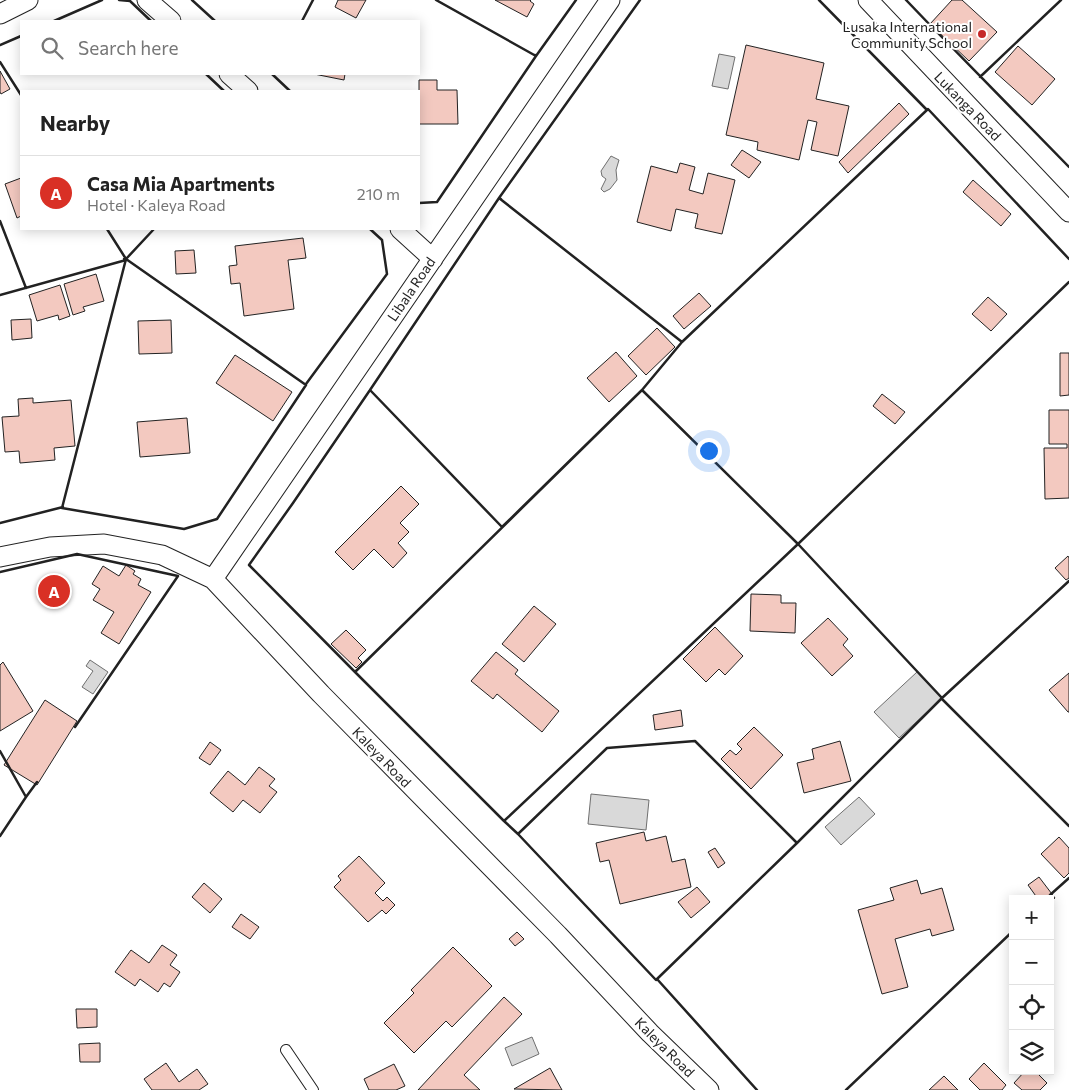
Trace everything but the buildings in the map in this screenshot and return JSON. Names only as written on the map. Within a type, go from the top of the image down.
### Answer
[{"type":"street","points":[[0,14],[28,0]]},
{"type":"street","points":[[147,0],[170,20]]},
{"type":"street","name":"Libala Road","points":[[213,579],[610,0]]},
{"type":"street","name":"Lukanga Road","points":[[868,0],[1069,212]]},
{"type":"street","points":[[230,75],[247,90]]},
{"type":"street","points":[[401,230],[433,259]]},
{"type":"street","name":"Kaleya Road","points":[[0,557],[50,547],[104,544],[162,555],[213,579],[320,694],[558,935],[650,1033],[709,1090]]},
{"type":"lane","points":[[286,1050],[313,1090]]},
{"type":"shaded area","points":[[719,54],[735,57],[728,89],[712,86]]},
{"type":"shaded area","points":[[611,156],[619,160],[616,170],[617,180],[610,189],[604,192],[601,189],[606,179],[602,176],[601,171]]},
{"type":"shaded area","points":[[90,660],[108,672],[93,694],[82,687],[93,671],[86,666]]},
{"type":"shaded area","points":[[917,672],[942,698],[899,738],[874,712]]},
{"type":"shaded area","points":[[591,794],[649,800],[646,830],[588,824]]},
{"type":"shaded area","points":[[859,797],[875,814],[841,845],[825,827]]},
{"type":"shaded area","points":[[532,1037],[539,1054],[512,1066],[505,1048]]},
{"type":"wall","points":[[56,20],[102,0]]},
{"type":"wall","points":[[119,0],[130,1],[150,20]]},
{"type":"wall","points":[[192,0],[214,20]]},
{"type":"wall","points":[[303,20],[313,0]]},
{"type":"wall","points":[[420,203],[437,202],[536,56],[436,0]]},
{"type":"wall","points":[[535,55],[576,0]]},
{"type":"wall","points":[[501,199],[499,198],[640,0]]},
{"type":"wall","points":[[819,0],[927,110]]},
{"type":"wall","points":[[906,0],[931,26]]},
{"type":"wall","points":[[980,77],[1061,0]]},
{"type":"wall","points":[[936,31],[1069,167]]},
{"type":"wall","points":[[0,45],[20,36]]},
{"type":"wall","points":[[0,62],[20,93]]},
{"type":"wall","points":[[207,75],[223,90]]},
{"type":"wall","points":[[273,75],[289,90]]},
{"type":"wall","points":[[1069,259],[928,109],[682,342],[642,390],[798,544],[942,698],[797,843],[695,741],[607,748],[518,834],[504,821],[798,544],[1069,282]]},
{"type":"wall","points":[[642,390],[502,527],[370,390],[499,198],[682,342]]},
{"type":"wall","points":[[0,221],[26,288]]},
{"type":"wall","points":[[108,230],[126,259],[124,259]]},
{"type":"wall","points":[[127,260],[153,230]]},
{"type":"wall","points":[[306,384],[387,274],[382,240],[371,230]]},
{"type":"wall","points":[[126,259],[306,385],[217,519],[184,529],[62,508],[126,259]]},
{"type":"wall","points":[[0,295],[126,260]]},
{"type":"wall","points":[[356,671],[249,565],[370,390]]},
{"type":"wall","points":[[642,390],[798,544],[504,821],[355,672],[642,390]]},
{"type":"wall","points":[[0,523],[63,507]]},
{"type":"wall","points":[[0,572],[77,554],[178,576],[75,727]]},
{"type":"wall","points":[[942,698],[1069,581]]},
{"type":"wall","points":[[942,699],[1069,826]]},
{"type":"wall","points":[[695,741],[797,843],[656,980],[518,834],[607,748],[695,741]]},
{"type":"wall","points":[[0,751],[26,797],[37,782]]},
{"type":"wall","points":[[0,836],[26,797]]},
{"type":"wall","points":[[1050,895],[1069,878]]},
{"type":"wall","points":[[846,1090],[1009,935]]},
{"type":"wall","points":[[657,979],[757,1090]]},
{"type":"place","name":"Lusaka International Community School","points":[[982,34]]},
{"type":"place","name":"Casa Mia Apartments","points":[[54,591]]}]
